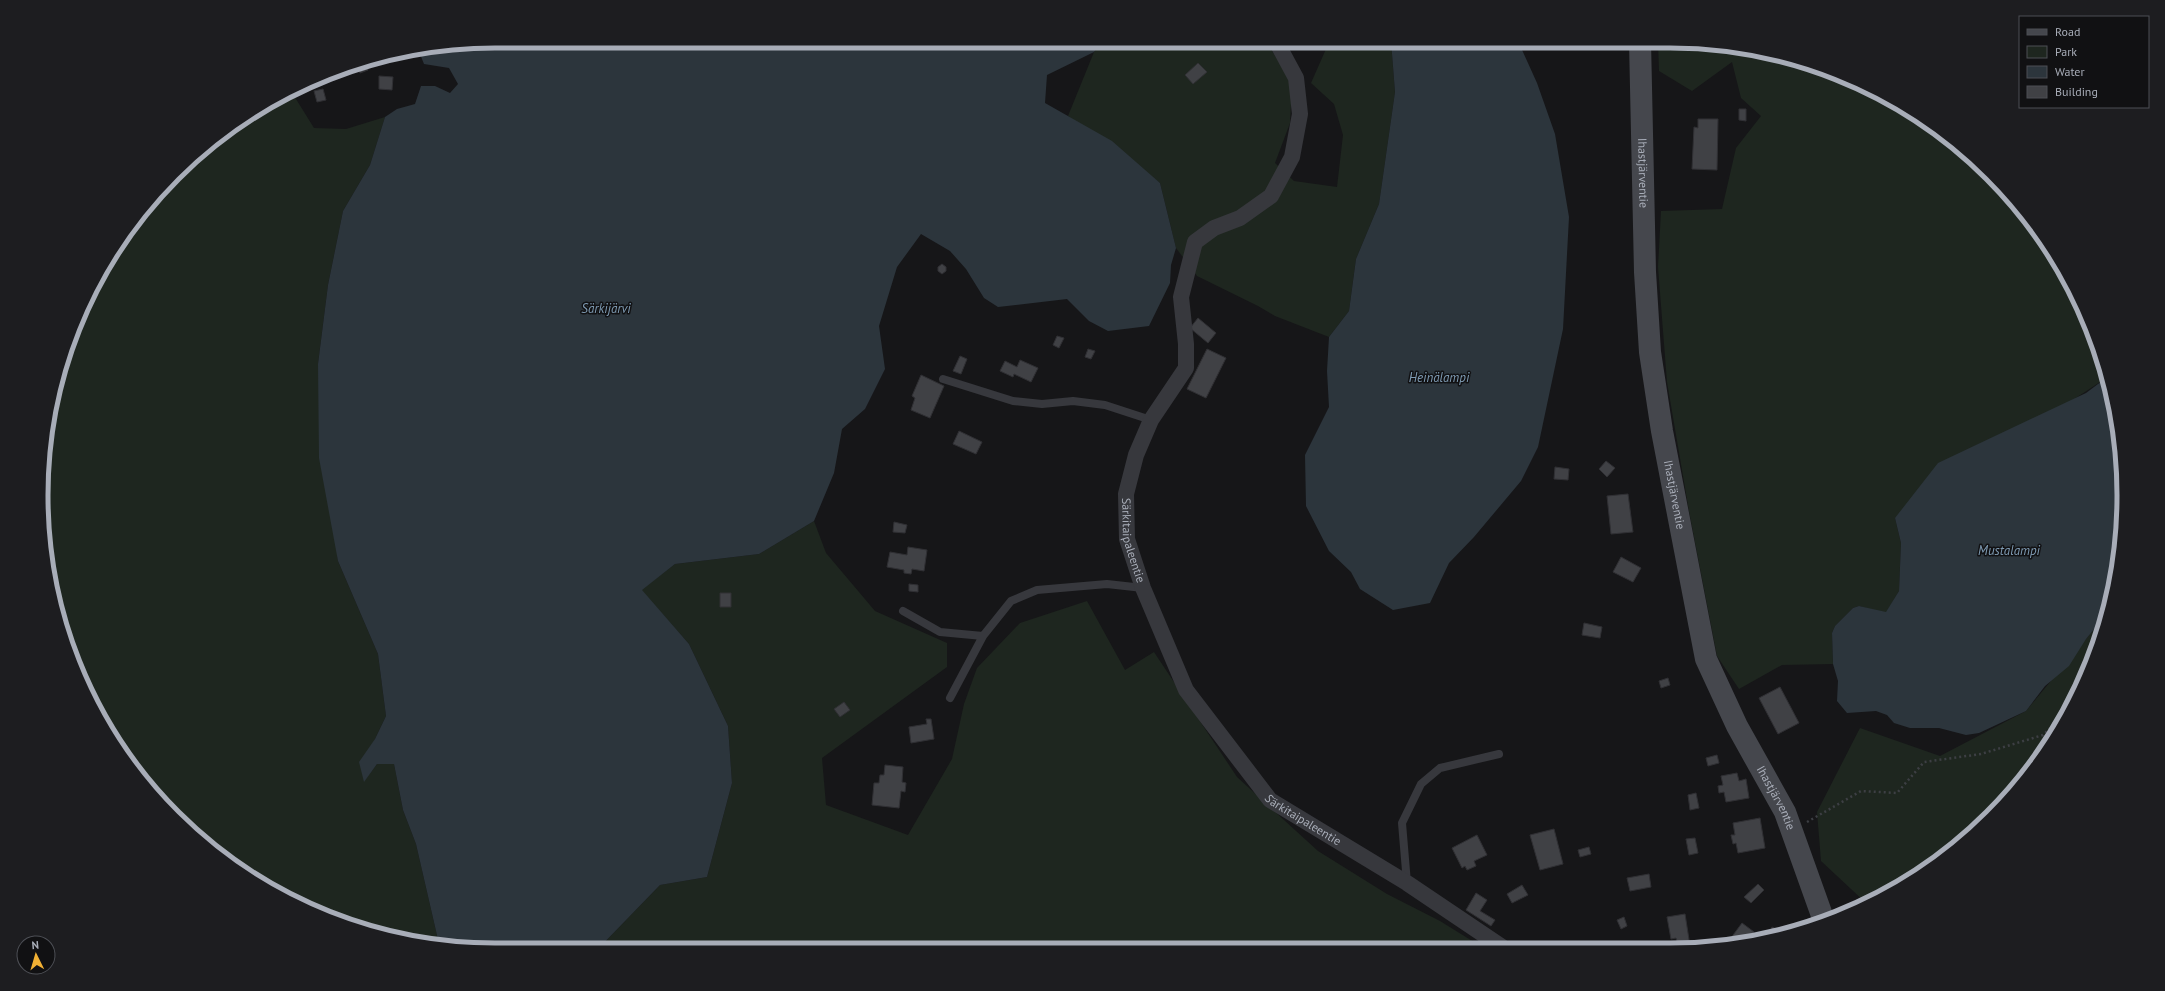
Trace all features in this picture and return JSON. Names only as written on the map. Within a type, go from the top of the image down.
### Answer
[{"type":"street","name":"Särkitaipaleentie","points":[[1280,48],[1296,78],[1300,114],[1292,157],[1271,196],[1240,218],[1214,228],[1195,242],[1181,297],[1186,344],[1186,368],[1151,420],[1136,455],[1126,494],[1127,539],[1143,588],[1186,690],[1270,800],[1407,883],[1496,943]]},
{"type":"street","name":"Ihastjärventie","points":[[1640,48],[1645,272],[1650,352],[1662,431],[1706,659],[1737,726],[1785,812],[1822,916]]},
{"type":"lane","points":[[943,379],[1013,401],[1042,404],[1073,401],[1105,405],[1151,420]]},
{"type":"lane","points":[[950,698],[983,636],[1011,601],[1037,590],[1108,584],[1143,588]]},
{"type":"lane","points":[[904,611],[940,632],[983,636]]},
{"type":"lane","points":[[1407,883],[1402,823],[1421,784],[1440,768],[1499,754]]},
{"type":"path","points":[[1792,831],[1861,791],[1897,793],[1924,762],[1981,754],[2043,735],[2053,725]]},
{"type":"green space","points":[[1097,48],[1270,48],[1292,84],[1290,123],[1275,163],[1294,181],[1337,187],[1343,135],[1334,104],[1311,83],[1327,48],[1392,48],[1395,92],[1379,204],[1356,259],[1349,311],[1329,337],[1275,316],[1197,276],[1176,248],[1160,183],[1068,116]]},
{"type":"green space","points":[[1658,48],[1699,49],[1757,57],[1785,63],[1841,82],[1867,94],[1918,123],[1965,159],[2006,200],[2025,223],[2042,247],[2071,298],[2083,324],[2102,381],[1895,518],[1901,543],[1899,591],[1886,613],[1859,606],[1853,608],[1835,626],[1832,633],[1833,664],[1782,665],[1739,689],[1717,656],[1689,511],[1667,382],[1658,267],[1661,211],[1722,209],[1736,148],[1761,116],[1741,98],[1732,62],[1692,91],[1659,71]]},
{"type":"green space","points":[[294,96],[314,128],[346,129],[385,117],[370,165],[343,211],[328,285],[318,364],[338,561],[378,654],[386,716],[375,739],[364,781],[377,764],[394,764],[403,810],[416,844],[438,939],[380,928],[324,909],[272,883],[223,851],[200,832],[159,791],[123,744],[108,719],[82,667],[72,639],[63,611],[52,554],[48,496],[52,437],[63,380],[82,324],[94,298],[123,247],[140,223],[179,179],[223,140],[247,123]]},
{"type":"green space","points":[[814,521],[826,553],[875,611],[947,643],[947,667],[822,758],[826,805],[908,835],[952,759],[964,704],[977,668],[1020,623],[1087,601],[1125,670],[1154,652],[1237,777],[1318,851],[1387,894],[1440,921],[1476,943],[604,943],[660,885],[707,877],[732,783],[728,726],[689,644],[641,590],[675,564],[759,554]]},
{"type":"green space","points":[[2098,625],[2083,667],[2071,693],[2042,744],[2006,791],[1965,832],[1918,868],[1862,899],[1821,861],[1817,812],[1860,728],[1940,756],[2026,711]]},
{"type":"water","name":"Särkijärvi","points":[[496,48],[1097,48],[1094,52],[1047,75],[1045,103],[1112,141],[1160,183],[1176,248],[1171,265],[1170,283],[1149,326],[1108,331],[1089,321],[1067,299],[998,307],[984,298],[966,269],[950,251],[921,234],[897,267],[879,326],[885,369],[865,409],[842,429],[834,473],[814,521],[759,554],[675,564],[642,590],[689,644],[728,726],[732,783],[707,877],[660,885],[604,943],[496,943],[438,939],[416,844],[403,810],[394,764],[377,764],[364,782],[359,762],[375,739],[386,716],[378,654],[338,561],[319,458],[318,364],[328,285],[343,211],[370,165],[385,117],[397,109],[415,104],[421,86],[435,86],[450,93],[458,84],[449,68],[424,64],[420,55],[466,49]]},
{"type":"water","name":"Heinälampi","points":[[1392,48],[1521,48],[1537,83],[1555,134],[1569,217],[1563,329],[1538,447],[1521,481],[1474,537],[1449,563],[1430,603],[1393,610],[1360,589],[1351,572],[1329,551],[1306,506],[1305,455],[1329,407],[1327,371],[1329,337],[1349,311],[1356,259],[1379,204],[1395,92]]},
{"type":"water","name":"Mustalampi","points":[[2102,381],[2113,437],[2116,466],[2116,525],[2108,583],[2098,625],[2086,639],[2069,666],[2045,686],[2026,711],[1979,733],[1966,735],[1939,728],[1910,728],[1894,723],[1887,715],[1876,711],[1847,713],[1837,701],[1838,681],[1833,664],[1832,633],[1835,626],[1853,608],[1859,606],[1886,612],[1899,591],[1901,543],[1895,518],[1938,463],[2086,393]]},
{"type":"building","points":[[1198,63],[1207,72],[1193,84],[1185,75]]},
{"type":"building","points":[[367,67],[368,70],[360,73],[359,70]]},
{"type":"building","points":[[379,76],[393,77],[392,90],[379,89]]},
{"type":"building","points":[[323,89],[326,100],[317,102],[314,91]]},
{"type":"building","points":[[1739,109],[1746,109],[1746,121],[1739,120]]},
{"type":"building","points":[[1698,119],[1718,119],[1717,170],[1692,169],[1694,127],[1698,128]]},
{"type":"building","points":[[942,264],[946,267],[946,271],[942,274],[938,271],[938,267]]},
{"type":"building","points":[[1198,318],[1216,333],[1208,343],[1190,328]]},
{"type":"building","points":[[1057,336],[1064,338],[1059,348],[1053,345]]},
{"type":"building","points":[[1088,349],[1095,351],[1091,359],[1085,357]]},
{"type":"building","points":[[1207,349],[1226,358],[1206,398],[1187,389]]},
{"type":"building","points":[[960,356],[967,359],[961,374],[953,371]]},
{"type":"building","points":[[1020,360],[1038,368],[1031,382],[1014,374],[1013,377],[1000,371],[1005,361],[1017,367]]},
{"type":"building","points":[[921,375],[944,386],[930,418],[911,410],[915,398],[912,396]]},
{"type":"building","points":[[959,431],[982,442],[976,454],[953,444]]},
{"type":"building","points":[[1606,461],[1615,468],[1607,477],[1599,469]]},
{"type":"building","points":[[1555,467],[1569,469],[1568,480],[1554,479]]},
{"type":"building","points":[[1628,494],[1633,532],[1611,534],[1607,496]]},
{"type":"building","points":[[894,522],[907,525],[905,533],[893,532]]},
{"type":"building","points":[[908,547],[927,550],[924,571],[912,569],[911,574],[904,573],[904,570],[887,567],[890,552],[907,555]]},
{"type":"building","points":[[1621,557],[1641,568],[1633,582],[1613,572]]},
{"type":"building","points":[[909,584],[918,585],[918,592],[909,591]]},
{"type":"building","points":[[720,593],[731,593],[731,607],[720,607]]},
{"type":"building","points":[[1584,623],[1602,627],[1600,638],[1582,635]]},
{"type":"building","points":[[1668,678],[1670,685],[1661,688],[1659,681]]},
{"type":"building","points":[[1780,687],[1799,723],[1778,734],[1759,698]]},
{"type":"building","points":[[844,702],[850,710],[840,717],[834,709]]},
{"type":"building","points":[[926,719],[931,719],[934,739],[911,743],[909,727],[927,724]]},
{"type":"building","points":[[1717,755],[1719,763],[1708,766],[1706,758]]},
{"type":"building","points":[[885,765],[903,767],[902,782],[906,783],[905,792],[901,791],[899,808],[872,805],[874,783],[879,783],[880,775],[884,775]]},
{"type":"building","points":[[1737,773],[1739,781],[1746,779],[1749,798],[1726,802],[1724,792],[1719,793],[1718,786],[1723,785],[1721,776]]},
{"type":"building","points":[[1696,793],[1699,808],[1690,810],[1688,795]]},
{"type":"building","points":[[1760,818],[1765,848],[1738,853],[1736,843],[1733,844],[1731,835],[1735,835],[1733,823]]},
{"type":"building","points":[[1554,829],[1563,864],[1540,870],[1530,835]]},
{"type":"building","points":[[1477,835],[1487,855],[1474,861],[1476,866],[1467,870],[1465,866],[1462,868],[1452,848]]},
{"type":"building","points":[[1695,838],[1698,853],[1689,855],[1686,839]]},
{"type":"building","points":[[1589,847],[1591,854],[1580,857],[1578,850]]},
{"type":"building","points":[[1649,874],[1651,887],[1630,891],[1627,878]]},
{"type":"building","points":[[1758,884],[1764,890],[1751,903],[1744,897]]},
{"type":"building","points":[[1522,885],[1528,895],[1512,903],[1507,894]]},
{"type":"building","points":[[1476,893],[1487,900],[1480,911],[1495,920],[1491,926],[1466,910]]},
{"type":"building","points":[[1685,914],[1689,942],[1677,943],[1676,938],[1671,939],[1667,917]]},
{"type":"building","points":[[1624,917],[1627,926],[1621,929],[1617,920]]},
{"type":"building","points":[[1742,923],[1754,932],[1752,935],[1730,939]]},
{"type":"building","points":[[1772,927],[1778,930],[1770,931]]}]
